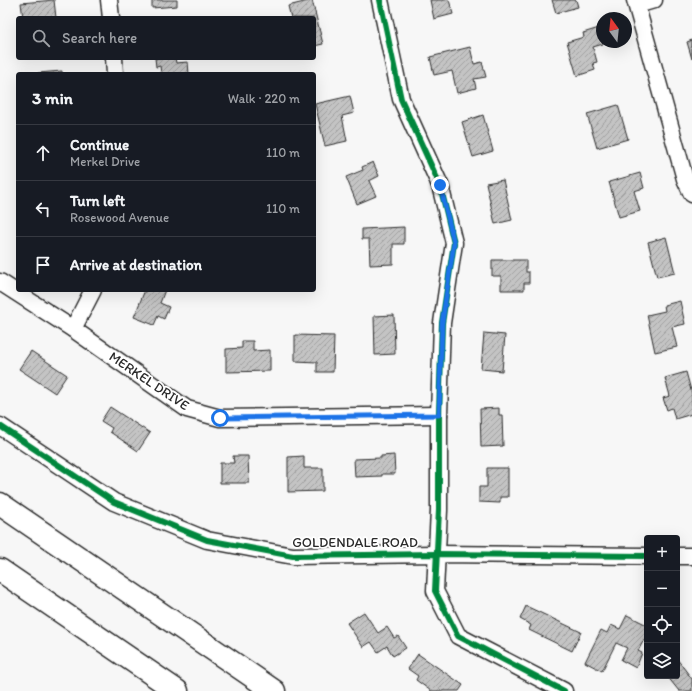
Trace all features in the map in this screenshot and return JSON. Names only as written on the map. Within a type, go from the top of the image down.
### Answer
[{"type":"highway","points":[[0,504],[274,691]]},
{"type":"highway","points":[[0,570],[177,691]]},
{"type":"street","points":[[109,0],[111,16]]},
{"type":"street","points":[[380,0],[401,99],[440,185],[454,243],[442,323],[439,415],[439,510],[435,591],[458,636],[564,691]]},
{"type":"street","points":[[654,0],[636,2],[685,179],[692,194]]},
{"type":"street","points":[[114,60],[115,72]]},
{"type":"street","name":"MERKEL DRIVE","points":[[0,282],[73,329],[186,409],[220,418],[439,415]]},
{"type":"street","points":[[73,329],[93,292]]},
{"type":"street","name":"GOLDENDALE ROAD","points":[[0,426],[114,502],[207,540],[293,556],[436,554],[644,556]]},
{"type":"street","points":[[680,556],[692,556]]},
{"type":"building","points":[[54,0],[56,16],[23,16],[21,3]]},
{"type":"building","points":[[152,0],[177,0],[177,6],[152,8]]},
{"type":"building","points":[[312,0],[316,16],[290,16],[288,6]]},
{"type":"building","points":[[430,0],[449,0],[453,14],[434,19]]},
{"type":"building","points":[[552,0],[576,0],[578,7],[556,13]]},
{"type":"building","points":[[316,16],[323,44],[316,46]]},
{"type":"building","points":[[596,29],[596,46],[593,47],[597,62],[593,63],[595,70],[577,76],[567,42],[584,37],[583,33]]},
{"type":"building","points":[[692,40],[692,59],[687,42]]},
{"type":"building","points":[[470,47],[474,64],[482,62],[486,77],[474,79],[476,88],[457,93],[452,71],[434,75],[430,57]]},
{"type":"building","points":[[155,60],[175,60],[176,63],[188,62],[189,72],[161,72],[160,66],[156,67]]},
{"type":"building","points":[[350,96],[354,113],[342,116],[347,141],[325,146],[316,104]]},
{"type":"building","points":[[618,105],[628,139],[597,148],[587,114]]},
{"type":"building","points":[[483,115],[493,151],[473,157],[462,122]]},
{"type":"building","points":[[373,162],[379,176],[369,181],[376,196],[357,204],[346,177],[363,170],[362,167]]},
{"type":"building","points":[[640,173],[644,188],[634,191],[640,211],[619,217],[609,182]]},
{"type":"building","points":[[503,180],[512,220],[495,224],[486,183]]},
{"type":"building","points":[[404,227],[404,244],[393,244],[393,264],[370,265],[369,239],[362,239],[362,229]]},
{"type":"building","points":[[666,237],[675,273],[657,277],[648,242]]},
{"type":"building","points":[[492,260],[526,260],[526,272],[529,272],[529,283],[524,283],[524,290],[501,290],[501,276],[492,276]]},
{"type":"building","points":[[144,292],[164,292],[160,303],[169,307],[164,319],[158,316],[154,325],[134,317]]},
{"type":"building","points":[[680,301],[685,324],[672,327],[677,347],[655,352],[647,315],[665,311],[664,305]]},
{"type":"building","points":[[394,315],[395,354],[375,355],[374,316]]},
{"type":"building","points":[[484,333],[505,335],[502,371],[481,369]]},
{"type":"building","points":[[295,335],[334,336],[333,372],[317,372],[317,362],[295,361]]},
{"type":"building","points":[[242,341],[253,341],[253,351],[270,350],[270,371],[226,372],[226,349],[242,348]]},
{"type":"building","points":[[31,351],[67,375],[55,393],[19,369]]},
{"type":"building","points":[[686,372],[692,394],[692,414],[675,419],[672,408],[667,410],[663,398],[670,396],[665,378]]},
{"type":"building","points":[[110,407],[150,433],[138,451],[110,432],[112,428],[101,421]]},
{"type":"building","points":[[499,408],[499,415],[502,415],[503,446],[481,447],[480,409]]},
{"type":"building","points":[[394,455],[395,474],[355,477],[354,459],[381,458],[381,456]]},
{"type":"building","points":[[233,456],[248,456],[249,483],[220,483],[220,463],[234,463]]},
{"type":"building","points":[[304,456],[304,468],[323,468],[323,491],[288,492],[288,457]]},
{"type":"building","points":[[487,468],[508,468],[508,497],[500,497],[500,503],[479,502],[479,487],[487,487]]},
{"type":"building","points":[[526,606],[581,632],[572,651],[529,630],[531,625],[520,619]]},
{"type":"building","points":[[364,612],[378,633],[387,627],[394,638],[398,636],[406,648],[393,656],[387,646],[378,652],[371,642],[363,647],[347,623]]},
{"type":"building","points":[[627,615],[644,624],[644,640],[638,651],[642,653],[636,668],[621,660],[627,648],[616,643],[602,671],[585,662],[601,630],[607,633],[611,625],[620,629]]},
{"type":"building","points":[[418,654],[463,685],[459,691],[431,691],[416,680],[418,676],[408,669]]},
{"type":"building","points":[[680,663],[692,679],[692,691],[679,691],[669,679],[680,679]]},
{"type":"cycle path","points":[[380,0],[401,99],[440,185],[454,243],[442,323],[439,415],[439,510],[435,591],[458,636],[564,691]]},
{"type":"cycle path","points":[[0,426],[114,502],[207,540],[293,556],[436,554],[644,556]]},
{"type":"route","points":[[220,418],[439,415],[442,323],[454,243],[440,185]]}]
